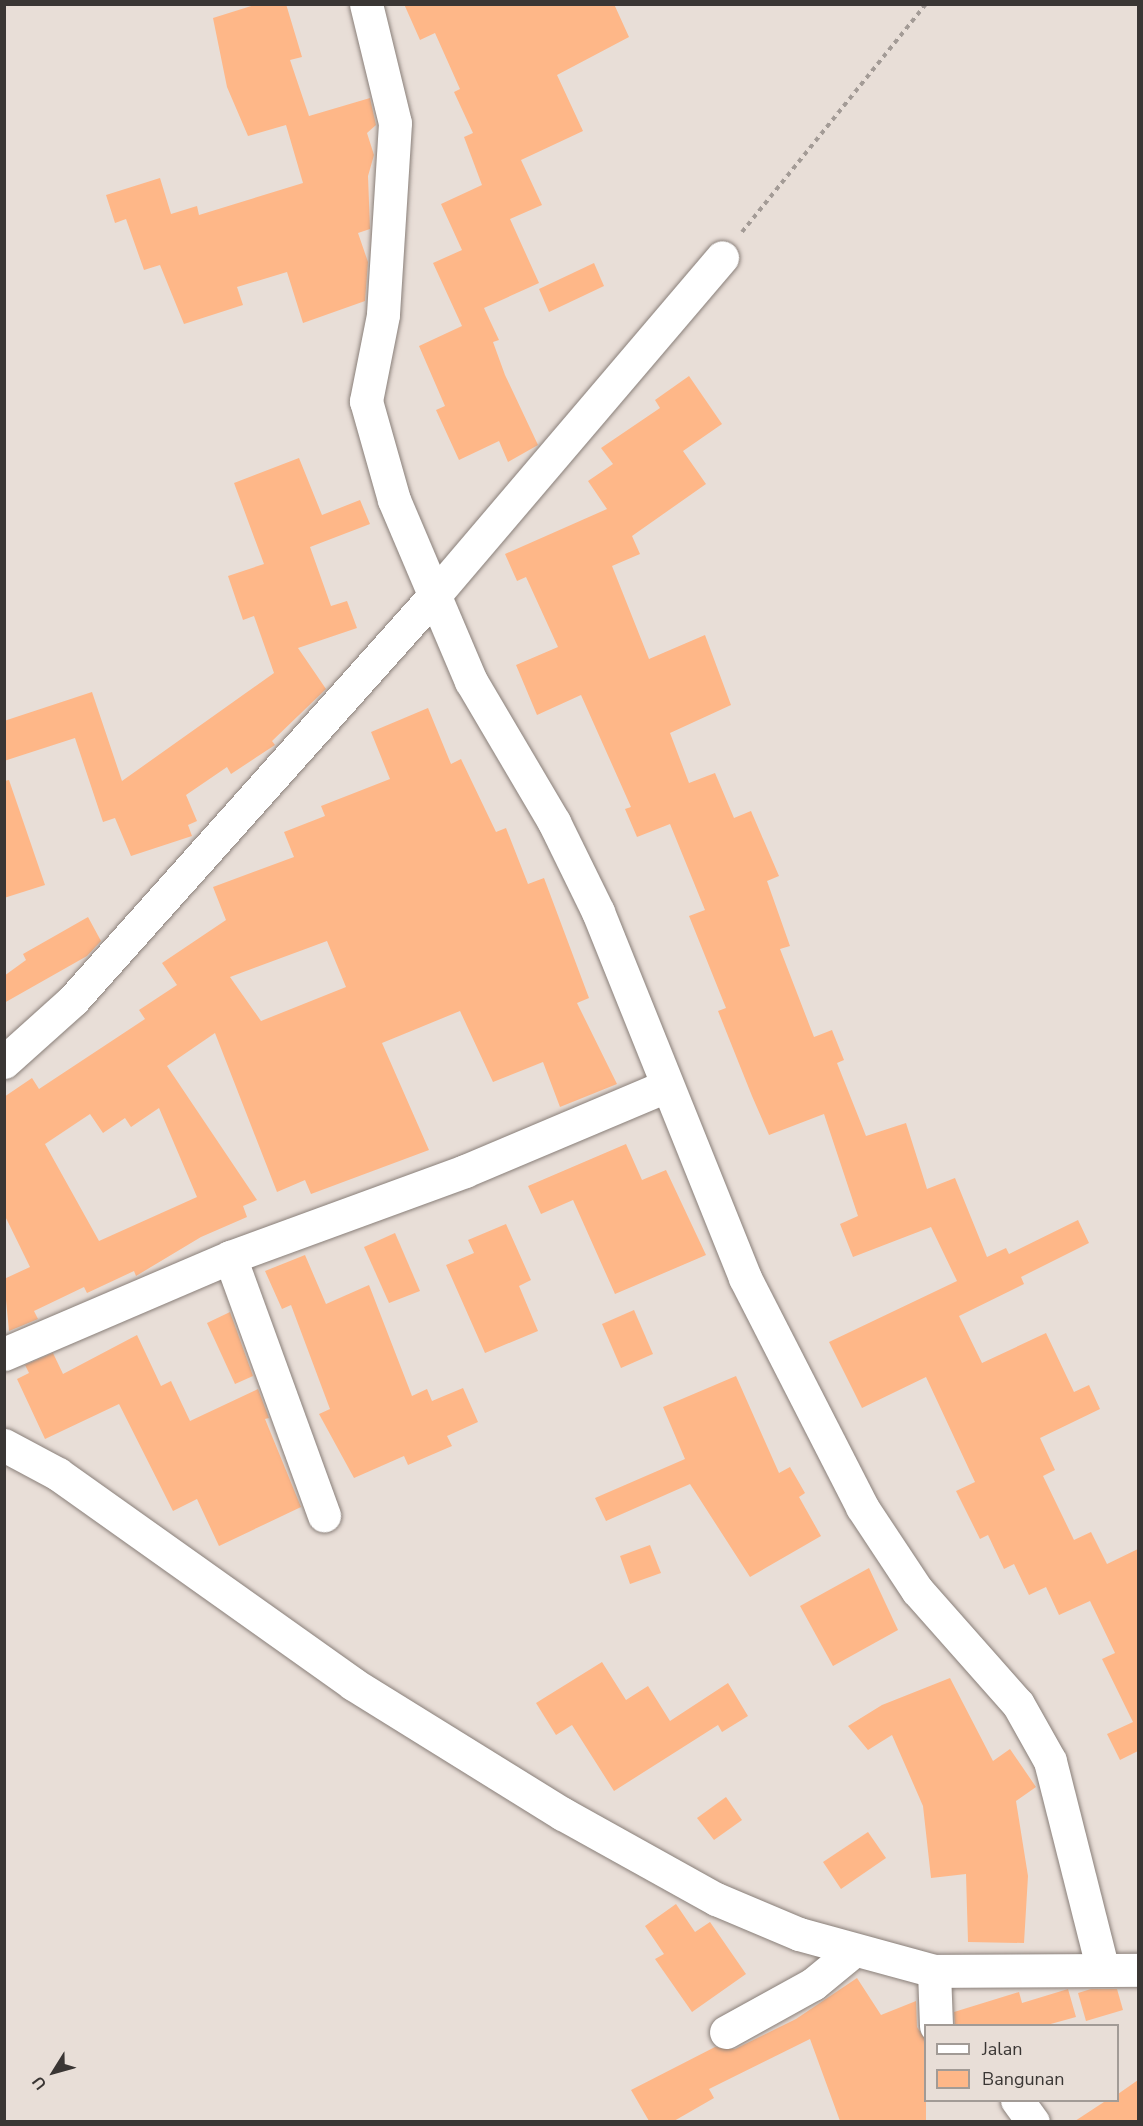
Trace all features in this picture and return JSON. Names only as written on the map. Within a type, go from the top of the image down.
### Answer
[{"type":"street","points":[[366,4],[385,66],[395,133],[382,315],[366,401],[394,500],[433,597],[491,721],[554,822],[598,912],[664,1087],[745,1278],[885,1548],[996,1675],[1035,1730],[1066,1814],[1102,1967]]},
{"type":"street","points":[[4,1062],[73,1000],[433,597],[722,257]]},
{"type":"street","points":[[4,1354],[230,1257],[465,1171],[664,1087]]},
{"type":"street","points":[[230,1257],[324,1515]]},
{"type":"street","points":[[4,1445],[58,1474],[353,1684],[563,1814],[716,1899],[852,1952],[934,1971],[1102,1967],[1138,1970]]},
{"type":"street","points":[[726,2032],[813,1984],[852,1952]]},
{"type":"street","points":[[934,1971],[936,2024]]},
{"type":"street","points":[[1019,2102],[1034,2121]]},
{"type":"path","points":[[722,257],[926,4]]},
{"type":"building","points":[[258,4],[286,4],[302,57],[290,60],[309,116],[370,98],[376,125],[367,133],[374,155],[368,176],[370,229],[358,233],[368,262],[365,301],[303,323],[287,272],[237,287],[243,305],[184,324],[160,265],[144,270],[126,219],[115,223],[106,195],[160,178],[171,214],[197,206],[199,215],[303,183],[286,125],[248,136],[227,87],[213,18]]},
{"type":"building","points":[[404,4],[614,4],[629,37],[557,75],[583,131],[521,160],[542,205],[510,219],[539,283],[484,308],[499,340],[493,342],[505,375],[538,445],[508,462],[499,441],[459,460],[436,410],[445,406],[419,346],[462,326],[433,263],[462,250],[441,204],[482,185],[464,137],[473,133],[454,92],[460,89],[435,33],[420,40]]},
{"type":"building","points":[[594,263],[604,286],[549,312],[539,289]]},
{"type":"building","points":[[689,376],[722,424],[683,451],[706,484],[632,536],[640,554],[612,566],[649,659],[705,635],[731,705],[670,733],[689,783],[715,773],[734,818],[751,811],[779,876],[767,881],[790,946],[780,949],[814,1037],[832,1030],[844,1060],[837,1063],[866,1136],[906,1123],[927,1189],[955,1178],[987,1257],[1006,1248],[1009,1254],[1078,1220],[1089,1243],[1021,1277],[1024,1284],[959,1316],[982,1363],[1046,1333],[1074,1392],[1089,1385],[1100,1409],[1040,1438],[1055,1470],[1043,1476],[1074,1540],[1091,1532],[1107,1564],[1138,1549],[1138,1751],[1120,1760],[1107,1734],[1133,1722],[1102,1659],[1115,1653],[1090,1601],[1059,1615],[1046,1587],[1029,1595],[1014,1564],[1004,1569],[988,1535],[980,1539],[956,1491],[975,1482],[926,1377],[862,1408],[829,1342],[957,1281],[931,1227],[853,1257],[840,1224],[858,1216],[824,1114],[769,1135],[752,1096],[718,1011],[726,1008],[689,916],[705,910],[670,824],[637,837],[625,809],[631,807],[581,695],[537,715],[516,665],[558,647],[526,577],[517,581],[505,554],[607,509],[588,481],[613,464],[601,448],[660,408],[655,400]]},
{"type":"building","points":[[299,458],[322,515],[360,500],[370,524],[310,547],[331,606],[347,601],[357,628],[298,648],[326,689],[272,741],[275,745],[231,774],[227,767],[186,795],[197,821],[188,825],[192,836],[131,856],[115,818],[103,822],[75,738],[4,761],[4,721],[92,692],[122,781],[274,673],[254,616],[243,620],[228,576],[264,564],[234,483]]},
{"type":"building","points":[[428,708],[451,764],[461,759],[496,832],[506,828],[528,884],[544,878],[589,998],[577,1003],[617,1084],[560,1107],[543,1062],[493,1082],[460,1011],[382,1043],[429,1150],[311,1194],[305,1180],[277,1192],[215,1033],[167,1066],[257,1200],[243,1206],[247,1217],[201,1237],[136,1276],[134,1271],[87,1293],[84,1287],[34,1311],[38,1319],[9,1331],[4,1279],[30,1267],[4,1214],[4,1097],[32,1078],[39,1089],[145,1019],[139,1010],[177,985],[162,963],[226,920],[213,887],[294,857],[284,832],[325,816],[321,806],[390,779],[371,732]],"holes":[[[327,941],[346,987],[261,1021],[230,977]],[[159,1108],[197,1197],[99,1241],[45,1144],[90,1114],[103,1133],[125,1118],[131,1127]]]},
{"type":"building","points":[[9,780],[45,885],[4,898],[4,781]]},
{"type":"building","points":[[88,917],[101,941],[87,956],[4,1003],[4,976],[26,960],[23,954]]},
{"type":"building","points":[[626,1144],[642,1180],[666,1170],[706,1255],[615,1294],[573,1200],[541,1214],[528,1186]]},
{"type":"building","points":[[506,1224],[531,1280],[519,1286],[538,1331],[485,1353],[446,1265],[474,1253],[468,1240]]},
{"type":"building","points":[[395,1233],[420,1291],[389,1303],[364,1247]]},
{"type":"building","points":[[305,1255],[326,1304],[369,1285],[412,1396],[427,1389],[432,1401],[463,1388],[478,1422],[447,1436],[452,1446],[408,1465],[404,1456],[354,1478],[319,1414],[330,1409],[291,1305],[282,1309],[265,1271]]},
{"type":"building","points":[[634,1310],[653,1354],[621,1368],[602,1324]]},
{"type":"building","points":[[230,1312],[253,1376],[235,1384],[207,1323]]},
{"type":"building","points":[[137,1335],[161,1386],[171,1381],[190,1421],[258,1389],[269,1418],[265,1419],[301,1507],[219,1546],[197,1499],[173,1511],[119,1404],[45,1439],[17,1379],[29,1373],[25,1365],[53,1353],[63,1374]]},
{"type":"building","points":[[736,1376],[779,1473],[790,1467],[805,1493],[799,1497],[821,1536],[750,1577],[690,1484],[606,1521],[595,1498],[685,1459],[663,1407]]},
{"type":"building","points":[[650,1545],[661,1573],[630,1584],[620,1556]]},
{"type":"building","points":[[869,1568],[898,1630],[833,1666],[800,1606]]},
{"type":"building","points":[[602,1662],[626,1700],[648,1686],[670,1721],[728,1683],[748,1716],[722,1732],[718,1725],[614,1791],[572,1725],[556,1735],[536,1703]]},
{"type":"building","points":[[950,1678],[993,1761],[1010,1749],[1036,1787],[1016,1801],[1028,1876],[1024,1943],[968,1942],[966,1874],[931,1878],[923,1806],[892,1735],[868,1750],[848,1726],[882,1705]]},
{"type":"building","points":[[726,1797],[742,1820],[714,1840],[697,1818]]},
{"type":"building","points":[[868,1832],[886,1858],[841,1889],[823,1862]]},
{"type":"building","points":[[676,1904],[695,1932],[710,1922],[746,1974],[692,2012],[655,1959],[664,1954],[645,1926]]},
{"type":"building","points":[[857,1978],[881,2015],[916,2001],[917,2027],[924,2038],[926,2121],[840,2121],[810,2039],[709,2089],[714,2098],[674,2121],[649,2121],[631,2090],[715,2047],[735,2049],[796,2019]]},
{"type":"building","points":[[1068,1989],[1076,2017],[1051,2024],[955,2024],[954,2012],[1019,1992],[1022,2003]]},
{"type":"building","points":[[1091,1989],[1117,1989],[1123,2010],[1086,2021],[1078,1993]]},
{"type":"building","points":[[1138,2080],[1138,2121],[1075,2121],[1104,2102],[1119,2102],[1119,2093]]}]
